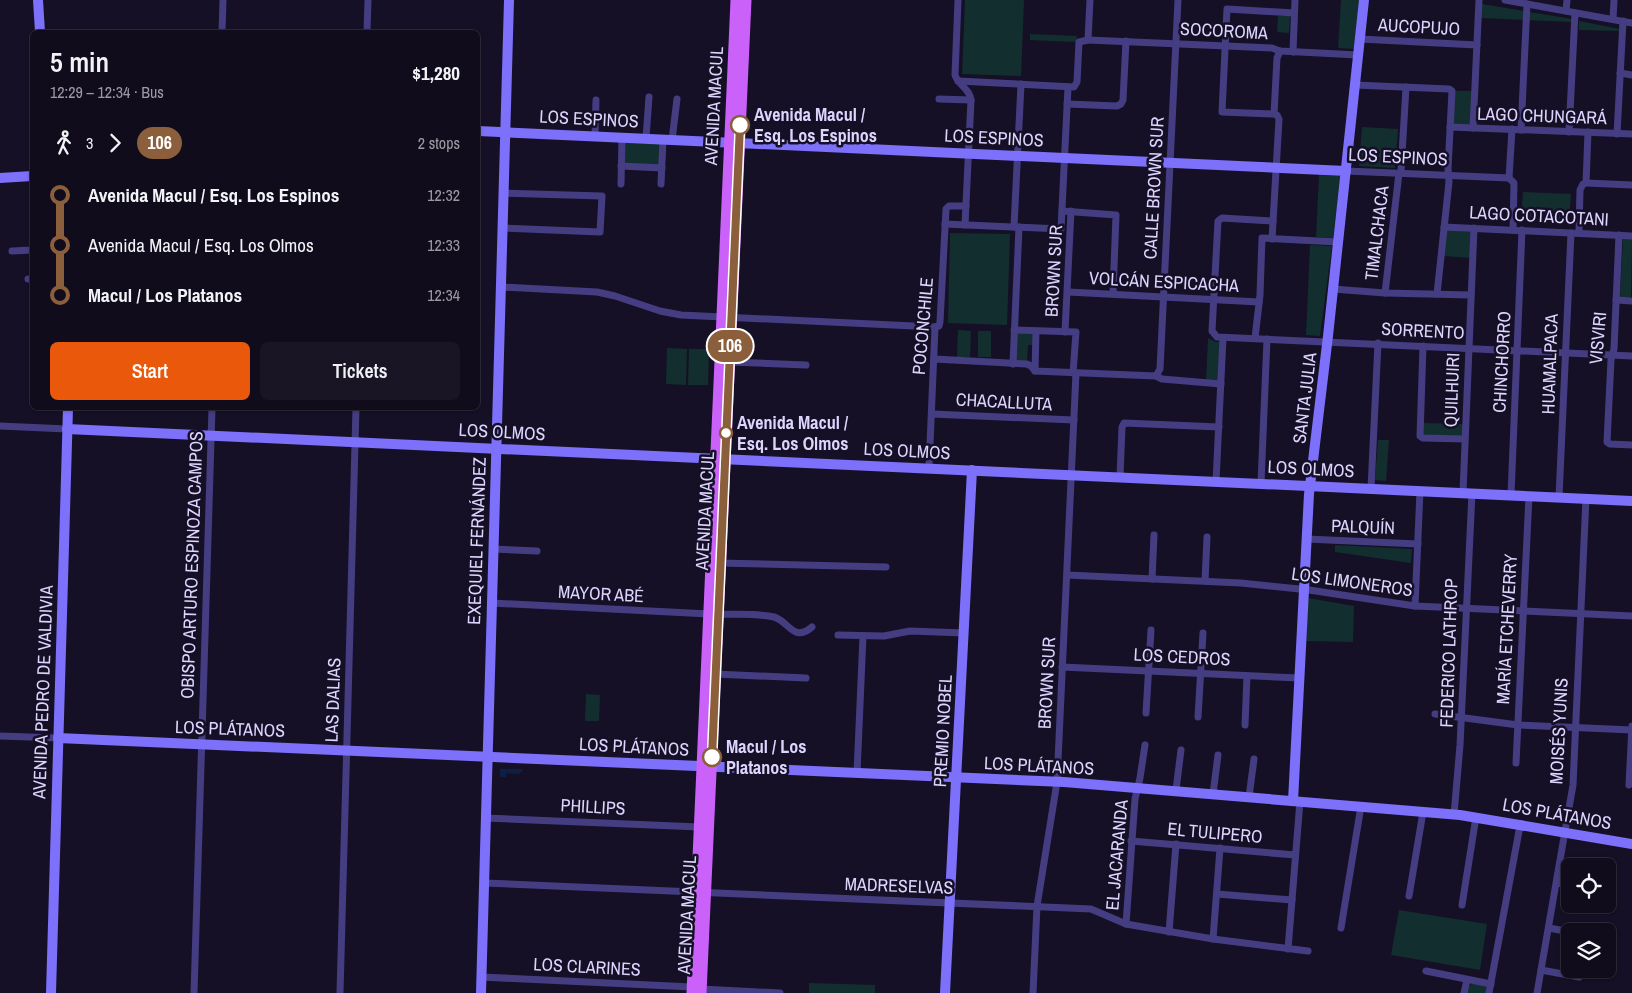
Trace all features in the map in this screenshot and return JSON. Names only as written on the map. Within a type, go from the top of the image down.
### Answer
[{"type":"main road","name":"AVENIDA MACUL","points":[[696,990],[734,142],[736,0]]},
{"type":"main road","name":"AVENIDA MACUL","points":[[734,142],[746,0]]},
{"type":"main road","name":"AVENIDA MACUL","points":[[720,458],[729,362],[726,317]]},
{"type":"main road","name":"AVENIDA MACUL","points":[[701,892],[699,827],[707,767],[715,674],[713,614]]},
{"type":"street","points":[[38,0],[40,30]]},
{"type":"street","points":[[222,30],[223,0]]},
{"type":"street","points":[[367,30],[368,0]]},
{"type":"street","name":"EXEQUIEL FERNÁNDEZ","points":[[481,993],[508,0]]},
{"type":"street","points":[[958,0],[955,73],[958,81],[969,92],[971,100],[965,225]]},
{"type":"street","name":"BROWN SUR","points":[[945,224],[1061,229],[1068,86],[1076,84],[1079,42],[1088,40],[1090,0]]},
{"type":"street","name":"CALLE BROWN SUR","points":[[1156,376],[1160,369],[1178,0]]},
{"type":"street","points":[[1293,52],[1295,0]]},
{"type":"street","name":"SANTA JULIA","points":[[1296,801],[1299,678],[1310,485],[1364,0]]},
{"type":"street","points":[[1473,128],[1478,0]]},
{"type":"street","points":[[1506,0],[1632,23]]},
{"type":"street","points":[[1566,11],[1567,0]]},
{"type":"street","points":[[1613,19],[1614,0]]},
{"type":"street","points":[[1521,130],[1527,4]]},
{"type":"street","points":[[1272,239],[1279,117],[1274,114],[1222,112],[1228,9],[1294,13]]},
{"type":"street","points":[[1569,132],[1575,13]]},
{"type":"street","points":[[1617,134],[1623,21]]},
{"type":"street","name":"AUCOPUJO","points":[[1360,39],[1476,45]]},
{"type":"street","name":"SOCOROMA","points":[[1088,40],[1272,48],[1280,51],[1358,55]]},
{"type":"street","points":[[1067,104],[1117,106],[1121,104],[1123,100],[1126,41]]},
{"type":"street","points":[[1274,114],[1277,58],[1280,51]]},
{"type":"street","points":[[1620,73],[1632,75]]},
{"type":"street","points":[[958,81],[1068,86]]},
{"type":"street","points":[[1013,364],[1017,156],[1021,84]]},
{"type":"street","points":[[1355,85],[1451,90],[1448,176],[1437,294]]},
{"type":"street","name":"TIMALCHACA","points":[[1386,293],[1399,173],[1401,171],[1406,87]]},
{"type":"street","points":[[646,138],[649,97]]},
{"type":"street","points":[[661,184],[662,168],[677,98]]},
{"type":"street","points":[[939,99],[971,100]]},
{"type":"street","points":[[595,136],[596,100]]},
{"type":"street","name":"LAGO CHUNGARÁ","points":[[1450,127],[1632,134]]},
{"type":"street","points":[[1512,130],[1509,178],[1514,183],[1513,230]]},
{"type":"street","name":"LOS ESPINOS","points":[[480,131],[1509,178]]},
{"type":"street","points":[[1586,183],[1588,132]]},
{"type":"street","points":[[620,184],[622,137]]},
{"type":"street","points":[[621,166],[662,168]]},
{"type":"street","points":[[0,178],[30,176]]},
{"type":"street","points":[[1579,233],[1580,190],[1583,184],[1632,185]]},
{"type":"street","points":[[502,228],[600,232],[602,205],[602,196],[503,193]]},
{"type":"street","name":"POCONCHILE","points":[[929,468],[935,326],[939,326],[940,322],[947,207],[966,206]]},
{"type":"street","name":"BROWN SUR","points":[[1062,211],[1113,213],[1117,216],[1113,294]]},
{"type":"street","name":"BROWN SUR","points":[[1032,993],[1037,906],[1057,782],[1074,420],[1076,332],[1066,332],[1072,211]]},
{"type":"street","points":[[1214,299],[1218,220],[1222,218],[1273,221]]},
{"type":"street","name":"LAGO COTACOTANI","points":[[1444,227],[1632,236]]},
{"type":"street","name":"QUILHUIRI","points":[[1467,493],[1465,439],[1474,228]]},
{"type":"street","name":"CHINCHORRO","points":[[1511,495],[1522,230]]},
{"type":"street","name":"HUAMALPACA","points":[[1558,497],[1570,233]]},
{"type":"street","name":"VISVIRI","points":[[1619,235],[1608,443],[1632,445]]},
{"type":"street","points":[[1255,338],[1262,238],[1338,242]]},
{"type":"street","points":[[12,251],[30,250]]},
{"type":"street","points":[[501,288],[597,292],[615,296],[660,312],[681,315],[935,326]]},
{"type":"street","points":[[1333,289],[1386,293],[1471,295]]},
{"type":"street","name":"VOLCÁN ESPICACHA","points":[[1068,292],[1259,302]]},
{"type":"street","name":"SORRENTO","points":[[1214,299],[1212,331],[1214,335],[1223,338],[1327,341],[1632,356]]},
{"type":"street","points":[[1616,300],[1632,300]]},
{"type":"street","points":[[1014,330],[1066,332]]},
{"type":"street","points":[[1035,371],[1036,331]]},
{"type":"street","points":[[1216,481],[1223,338]]},
{"type":"street","points":[[1261,483],[1267,339]]},
{"type":"street","points":[[1371,488],[1378,344]]},
{"type":"street","points":[[1423,346],[1420,436],[1423,438],[1465,439]]},
{"type":"street","points":[[934,359],[1029,365],[1035,371],[1156,376],[1162,379],[1221,384]]},
{"type":"street","points":[[729,362],[806,365]]},
{"type":"street","name":"AVENIDA PEDRO DE VALDIVIA","points":[[51,993],[68,410]]},
{"type":"street","name":"OBISPO ARTURO ESPINOZA CAMPOS","points":[[194,993],[212,410]]},
{"type":"street","name":"LAS DALIAS","points":[[340,993],[356,410]]},
{"type":"street","name":"CHACALLUTA","points":[[932,414],[1074,420]]},
{"type":"street","points":[[1120,476],[1122,427],[1124,423],[1219,427]]},
{"type":"street","name":"LOS OLMOS","points":[[0,426],[1632,500]]},
{"type":"street","name":"PREMIO NOBEL","points":[[945,993],[972,470]]},
{"type":"street","points":[[1415,606],[1420,490]]},
{"type":"street","name":"FEDERICO LATHROP","points":[[1454,815],[1466,608],[1467,493]]},
{"type":"street","name":"MARÍA ETCHEVERRY","points":[[1516,763],[1529,496]]},
{"type":"street","name":"MOISÉS YUNIS","points":[[1537,993],[1572,785],[1586,498]]},
{"type":"street","points":[[1152,579],[1154,536]]},
{"type":"street","points":[[1205,581],[1207,537]]},
{"type":"street","name":"PALQUÍN","points":[[1306,540],[1418,544]]},
{"type":"street","points":[[493,549],[537,551]]},
{"type":"street","points":[[716,563],[886,567]]},
{"type":"street","name":"LOS LIMONEROS","points":[[1067,575],[1205,581],[1304,589],[1415,606],[1632,616]]},
{"type":"street","name":"MAYOR ABÉ","points":[[492,603],[777,618],[789,629],[800,633],[812,627]]},
{"type":"street","points":[[838,635],[884,636],[910,630],[964,633]]},
{"type":"street","points":[[1146,713],[1151,630]]},
{"type":"street","points":[[1198,717],[1203,633]]},
{"type":"street","points":[[857,774],[863,636]]},
{"type":"street","name":"LOS CEDROS","points":[[1062,667],[1299,678]]},
{"type":"street","points":[[715,674],[806,678]]},
{"type":"street","points":[[1245,725],[1247,676]]},
{"type":"street","points":[[1435,714],[1518,725],[1632,730]]},
{"type":"street","points":[[1629,785],[1632,726]]},
{"type":"street","name":"LOS PLÁTANOS","points":[[0,736],[1057,782],[1176,790],[1476,817],[1632,844]]},
{"type":"street","name":"EL JACARANDA","points":[[1126,924],[1132,841],[1145,745]]},
{"type":"street","points":[[1176,790],[1181,750]]},
{"type":"street","points":[[1212,794],[1218,755]]},
{"type":"street","points":[[1249,797],[1254,760]]},
{"type":"street","points":[[1288,949],[1295,854],[1296,801]]},
{"type":"street","points":[[1341,928],[1361,806]]},
{"type":"street","points":[[1409,896],[1423,812]]},
{"type":"street","name":"LOS PLÁTANOS","points":[[1462,905],[1476,817]]},
{"type":"street","name":"PHILLIPS","points":[[486,818],[699,827]]},
{"type":"street","points":[[1489,993],[1519,831],[1522,824]]},
{"type":"street","name":"EL TULIPERO","points":[[1132,841],[1295,854]]},
{"type":"street","points":[[1169,932],[1176,844]]},
{"type":"street","points":[[1213,939],[1220,848]]},
{"type":"street","name":"MADRESELVAS","points":[[484,883],[1094,909],[1116,921],[1126,924],[1213,939],[1308,951]]},
{"type":"street","points":[[1557,883],[1561,884]]},
{"type":"street","points":[[1217,894],[1292,900]]},
{"type":"street","points":[[1548,928],[1561,930]]},
{"type":"street","points":[[1541,970],[1561,974]]},
{"type":"street","points":[[1426,971],[1491,984]]},
{"type":"street","name":"AVENIDA PEDRO DE VALDIVIA","points":[[46,993],[52,976]]},
{"type":"street","name":"LOS CLARINES","points":[[481,977],[780,993]]},
{"type":"street","points":[[1464,993],[1467,980]]},
{"type":"green space","points":[[965,0],[1024,0],[1021,76],[962,74]]},
{"type":"green space","points":[[1341,0],[1359,0],[1356,49],[1338,48]]},
{"type":"green space","points":[[1482,4],[1572,19],[1572,22],[1481,18]]},
{"type":"green space","points":[[1278,16],[1290,16],[1289,33],[1277,32]]},
{"type":"green space","points":[[1579,21],[1620,29],[1620,31],[1579,30]]},
{"type":"green space","points":[[1030,34],[1077,36],[1076,42],[1030,40]]},
{"type":"green space","points":[[1454,91],[1472,91],[1471,125],[1453,124]]},
{"type":"green space","points":[[1362,127],[1398,129],[1395,168],[1359,166]]},
{"type":"green space","points":[[622,137],[663,139],[662,168],[621,166]]},
{"type":"green space","points":[[1319,175],[1340,176],[1333,238],[1316,237]]},
{"type":"green space","points":[[1523,192],[1571,194],[1569,222],[1521,219]]},
{"type":"green space","points":[[1445,230],[1471,232],[1470,258],[1444,256]]},
{"type":"green space","points":[[950,233],[1010,234],[1007,325],[948,323]]},
{"type":"green space","points":[[1623,238],[1632,239],[1631,297],[1620,297]]},
{"type":"green space","points":[[1310,245],[1332,246],[1320,336],[1306,335]]},
{"type":"green space","points":[[958,330],[971,331],[970,357],[957,357]]},
{"type":"green space","points":[[978,331],[991,331],[991,357],[978,357]]},
{"type":"green space","points":[[1016,332],[1034,333],[1033,345],[1028,345],[1027,361],[1015,361]]},
{"type":"green space","points":[[1208,338],[1220,342],[1218,381],[1206,381]]},
{"type":"green space","points":[[667,348],[687,349],[686,385],[666,384]]},
{"type":"green space","points":[[689,349],[709,349],[708,385],[688,385]]},
{"type":"green space","points":[[1423,423],[1463,424],[1463,436],[1422,435]]},
{"type":"green space","points":[[1378,440],[1389,440],[1386,481],[1375,480]]},
{"type":"green space","points":[[1335,545],[1412,549],[1411,563],[1335,552]]},
{"type":"green space","points":[[1308,598],[1354,606],[1353,642],[1306,641]]},
{"type":"green space","points":[[586,694],[600,695],[599,721],[585,721]]},
{"type":"green space","points":[[1399,910],[1487,924],[1480,970],[1391,955]]},
{"type":"green space","points":[[809,983],[875,985],[875,993],[809,993]]},
{"type":"green space","points":[[1473,983],[1486,986],[1486,993],[1467,993],[1469,986]]},
{"type":"water","points":[[500,769],[523,769],[520,774],[506,773],[506,777],[500,777]]},
{"type":"bus line","name":"106","points":[[712,757],[740,125]]},
{"type":"place","name":"Avenida Macul / Esq. Los Espinos","points":[[740,125]]},
{"type":"place","name":"Avenida Macul / Esq. Los Olmos","points":[[726,433]]},
{"type":"place","name":"Macul / Los Platanos","points":[[712,757]]}]
